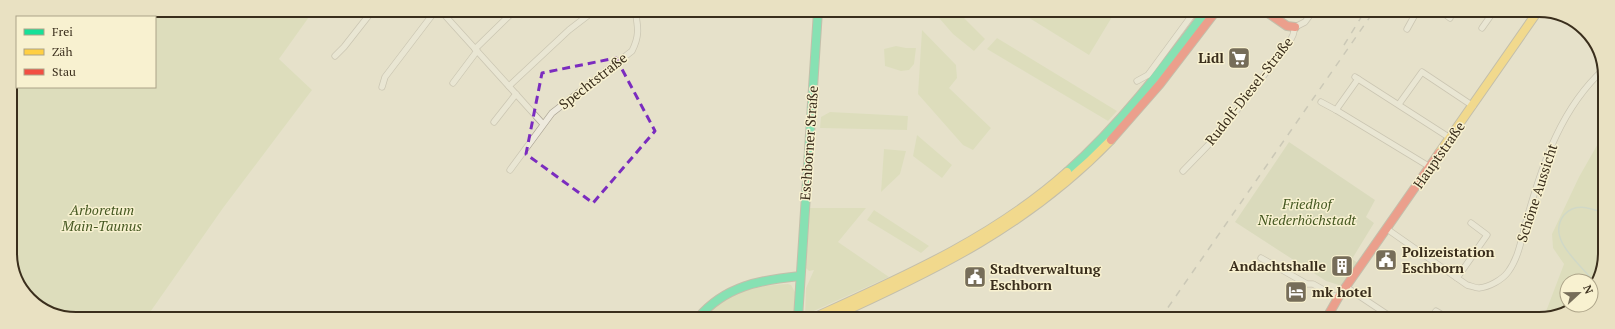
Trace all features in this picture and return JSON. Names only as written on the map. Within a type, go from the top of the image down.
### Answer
[{"type":"main road","name":"Eschborner Straße","points":[[798,312],[818,17]]},
{"type":"main road","points":[[826,312],[914,271],[948,253],[1012,215],[1075,165],[1108,133],[1148,86],[1201,17]]},
{"type":"main road","points":[[843,312],[918,278],[951,261],[983,243],[1042,202],[1087,163],[1114,137],[1144,103],[1212,17]]},
{"type":"main road","points":[[1204,27],[1216,17]]},
{"type":"main road","points":[[1273,17],[1287,26],[1295,27]]},
{"type":"main road","name":"Hauptstraße","points":[[1330,312],[1338,298],[1387,230],[1534,17]]},
{"type":"main road","points":[[703,312],[708,306],[733,291],[764,281],[800,276]]},
{"type":"street","points":[[335,56],[344,48],[368,17]]},
{"type":"street","points":[[382,87],[385,77],[431,17]]},
{"type":"street","points":[[447,17],[543,124]]},
{"type":"street","points":[[453,83],[476,50],[508,17]]},
{"type":"street","points":[[509,86],[569,30],[586,17]]},
{"type":"street","name":"Spechtstraße","points":[[510,170],[552,113],[632,51],[638,37],[636,17]]},
{"type":"street","points":[[1137,81],[1148,75],[1191,17]]},
{"type":"street","name":"Rudolf-Diesel-Straße","points":[[1183,171],[1216,137],[1254,90],[1289,43],[1295,27],[1305,22],[1309,17]]},
{"type":"street","points":[[1407,29],[1414,17]]},
{"type":"street","points":[[1482,28],[1490,17]]},
{"type":"street","points":[[1399,104],[1422,72],[1473,106]]},
{"type":"street","name":"Schöne Aussicht","points":[[1387,230],[1467,285],[1479,288],[1496,282],[1508,272],[1518,251],[1536,186],[1560,128],[1573,105],[1586,87],[1598,75]]},
{"type":"street","points":[[1336,110],[1357,78],[1450,138]]},
{"type":"street","points":[[494,122],[516,94]]},
{"type":"street","points":[[1321,102],[1430,167]]},
{"type":"street","points":[[1457,278],[1487,235],[1471,223]]},
{"type":"street","points":[[1261,258],[1307,284],[1313,284],[1338,298]]},
{"type":"street","points":[[1346,287],[1384,312]]},
{"type":"highlighted area","points":[[616,58],[655,131],[593,203],[526,154],[542,73]]},
{"type":"green space","name":"Arboretum Main-Taunus","points":[[156,17],[309,17],[279,59],[312,90],[223,208],[150,312],[76,312],[53,308],[46,304],[29,289],[21,276],[18,265],[17,88],[156,88]]},
{"type":"green space","points":[[938,17],[963,17],[985,39],[974,51],[953,34]]},
{"type":"green space","points":[[1028,17],[1112,17],[1089,55]]},
{"type":"green space","points":[[922,30],[956,65],[957,78],[949,88],[991,128],[973,150],[963,145],[918,94]]},
{"type":"green space","points":[[997,38],[1117,111],[1108,121],[987,49]]},
{"type":"green space","points":[[896,46],[916,48],[914,64],[909,70],[901,71],[885,66],[884,49]]},
{"type":"green space","points":[[830,112],[908,116],[907,130],[820,128],[821,117]]},
{"type":"green space","points":[[917,135],[952,165],[942,178],[913,156]]},
{"type":"green space","name":"Friedhof Niederhöchstadt","points":[[1289,142],[1375,200],[1366,217],[1374,223],[1352,259],[1358,263],[1342,286],[1326,281],[1235,222]]},
{"type":"green space","points":[[1598,144],[1598,253],[1594,273],[1561,273],[1564,264],[1553,248],[1552,234],[1579,177]]},
{"type":"green space","points":[[884,149],[906,151],[900,174],[881,192]]},
{"type":"green space","points":[[810,208],[866,208],[838,242],[889,277],[812,312],[805,312],[806,288],[814,270],[809,271],[806,268]]},
{"type":"green space","points":[[874,210],[929,246],[921,253],[867,220]]},
{"type":"green space","points":[[1559,277],[1559,309],[1546,311]]},
{"type":"green space","points":[[771,285],[791,285],[795,292],[794,312],[711,312],[718,303],[733,295]]},
{"type":"waterway","points":[[1586,273],[1574,260],[1562,242],[1559,233],[1559,224],[1564,215],[1573,208],[1583,207],[1598,211]]},
{"type":"railway","points":[[1344,45],[1361,17]]},
{"type":"railway","points":[[1165,312],[1370,17]]},
{"type":"traffic: fast","points":[[798,312],[818,17]]},
{"type":"traffic: fast","points":[[1067,172],[1087,154],[1141,95],[1201,17]]},
{"type":"traffic: fast","points":[[703,312],[720,298],[744,286],[800,276]]},
{"type":"traffic: slow","points":[[1439,153],[1534,17]]},
{"type":"traffic: slow","points":[[843,312],[907,282],[980,243],[1047,197],[1080,170],[1111,140]]},
{"type":"traffic: slow","points":[[826,312],[913,271],[978,236],[1039,196],[1067,172]]},
{"type":"traffic: jam","points":[[1111,140],[1160,84],[1211,17]]},
{"type":"traffic: jam","points":[[1274,17],[1287,26],[1295,27]]},
{"type":"traffic: jam","points":[[1330,312],[1338,298],[1439,153]]},
{"type":"place","name":"Lidl","points":[[1239,58]]},
{"type":"place","name":"Polizeistation Eschborn","points":[[1386,260]]},
{"type":"place","name":"Andachtshalle","points":[[1342,266]]},
{"type":"place","name":"Stadtverwaltung Eschborn","points":[[975,277]]},
{"type":"place","name":"mk hotel","points":[[1296,292]]}]
